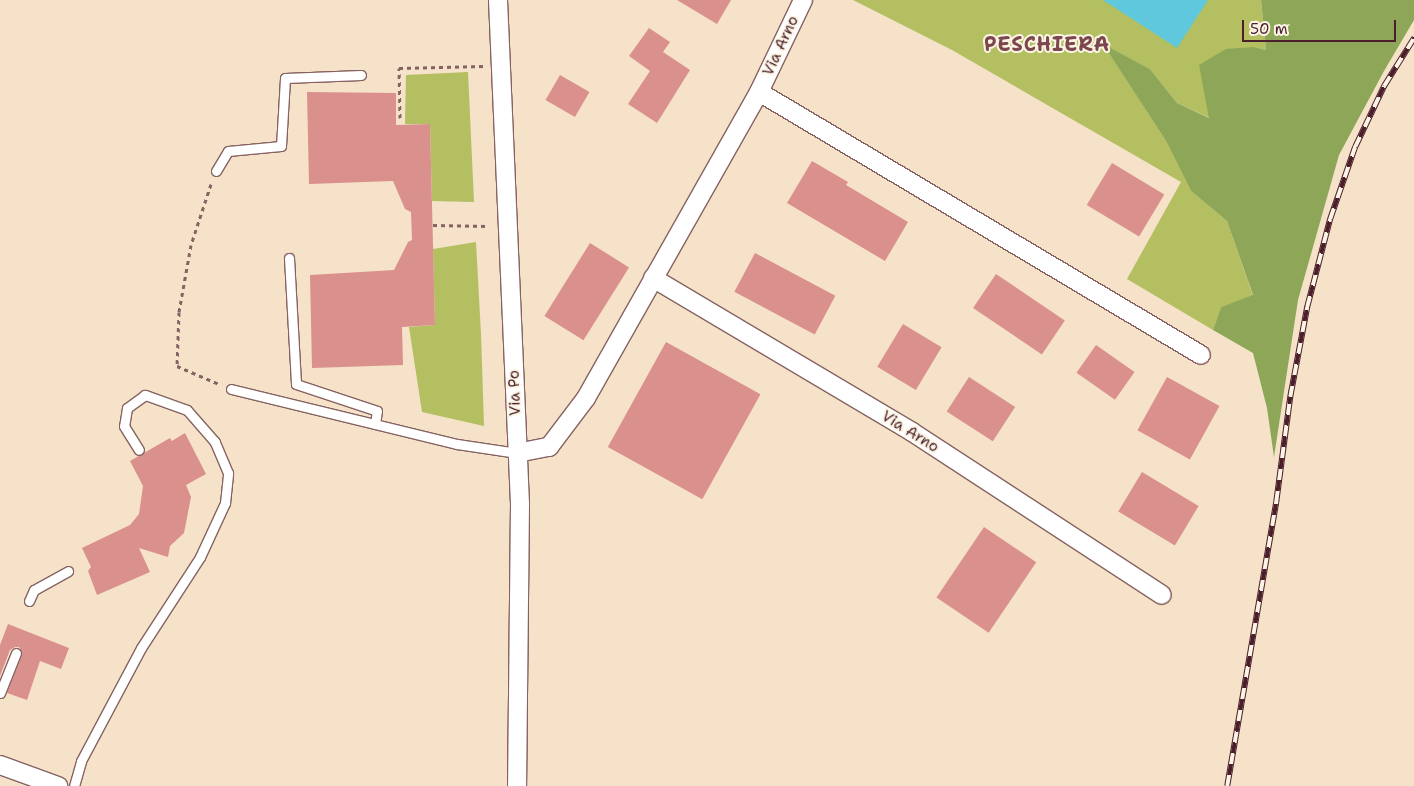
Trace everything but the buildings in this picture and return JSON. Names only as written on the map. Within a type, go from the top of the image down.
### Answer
[{"type":"street","name":"Via Po","points":[[498,0],[520,504],[517,786]]},
{"type":"street","name":"Via Arno","points":[[517,453],[549,447],[586,398],[652,278],[759,92],[803,0]]},
{"type":"street","name":"Via Arno","points":[[759,92],[1201,355]]},
{"type":"street","name":"Via Arno","points":[[652,278],[912,432],[1162,595]]},
{"type":"street","points":[[0,765],[58,786]]},
{"type":"lane","points":[[216,170],[228,151],[280,146],[285,78],[362,74]]},
{"type":"lane","points":[[289,258],[296,384],[377,411],[375,424]]},
{"type":"lane","points":[[231,389],[457,444],[517,453]]},
{"type":"lane","points":[[74,786],[81,761],[141,648],[200,557],[225,503],[228,472],[215,442],[187,410],[146,395],[127,408],[124,426],[139,450]]},
{"type":"lane","points":[[30,601],[34,590],[68,571]]},
{"type":"lane","points":[[0,693],[16,654]]},
{"type":"path","points":[[400,118],[399,68],[502,66]]},
{"type":"path","points":[[216,170],[191,244],[179,312],[177,366],[231,389]]},
{"type":"path","points":[[433,225],[509,226]]},
{"type":"green space","points":[[853,0],[1261,0],[1266,50],[1254,47],[1210,118],[1177,103],[1150,69],[1104,45],[1166,141],[1191,191],[1227,221],[1253,296],[1221,307],[1213,330],[1127,279],[1181,182],[952,50]]},
{"type":"green space","points":[[1261,0],[1414,0],[1414,20],[1339,155],[1298,300],[1274,457],[1267,408],[1253,353],[1213,330],[1221,307],[1253,295],[1227,221],[1191,191],[1166,141],[1103,44],[1150,69],[1177,103],[1209,118],[1199,65],[1226,49],[1254,47],[1266,50]]},
{"type":"green space","points":[[468,72],[474,202],[432,201],[430,124],[405,124],[406,75]]},
{"type":"green space","points":[[476,242],[484,426],[422,412],[409,327],[435,325],[433,249]]},
{"type":"water","points":[[1103,0],[1208,0],[1177,48]]},
{"type":"railway","points":[[1227,786],[1276,502],[1290,397],[1307,307],[1330,219],[1355,147],[1384,86],[1414,38]]},
{"type":"district","name":"PESCHIERA","points":[[1047,44]]}]
